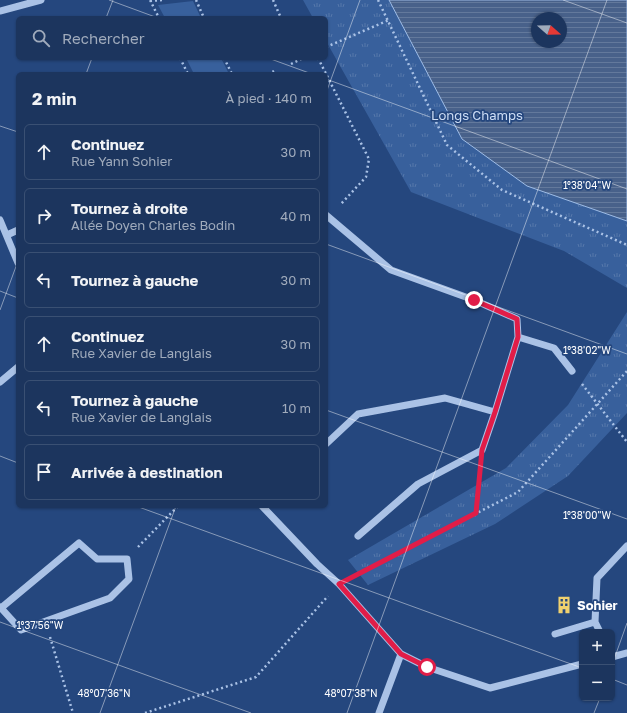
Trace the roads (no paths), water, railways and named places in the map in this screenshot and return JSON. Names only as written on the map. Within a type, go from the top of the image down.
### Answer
[{"type":"street","points":[[0,11],[41,0]]},
{"type":"street","points":[[328,218],[391,270],[474,300],[517,319],[518,337],[482,450],[418,484],[358,536]]},
{"type":"street","points":[[0,220],[16,258]]},
{"type":"street","points":[[7,236],[16,231]]},
{"type":"street","points":[[518,337],[554,348],[572,371]]},
{"type":"street","points":[[0,382],[16,369]]},
{"type":"street","points":[[328,442],[358,414],[445,398],[495,412]]},
{"type":"street","points":[[264,508],[317,564],[339,584],[401,654],[427,667],[490,688],[579,665]]},
{"type":"street","points":[[78,543],[97,560],[126,559],[129,579],[110,598],[20,630],[1,608],[78,543]]},
{"type":"street","points":[[598,629],[595,622],[597,578],[627,546]]},
{"type":"street","points":[[555,634],[595,622]]},
{"type":"street","points":[[615,655],[627,653]]},
{"type":"street","points":[[379,713],[401,654]]},
{"type":"place","name":"Sohier","points":[[564,605]]},
{"type":"park label","name":"Longs Champs","points":[[477,115]]}]
